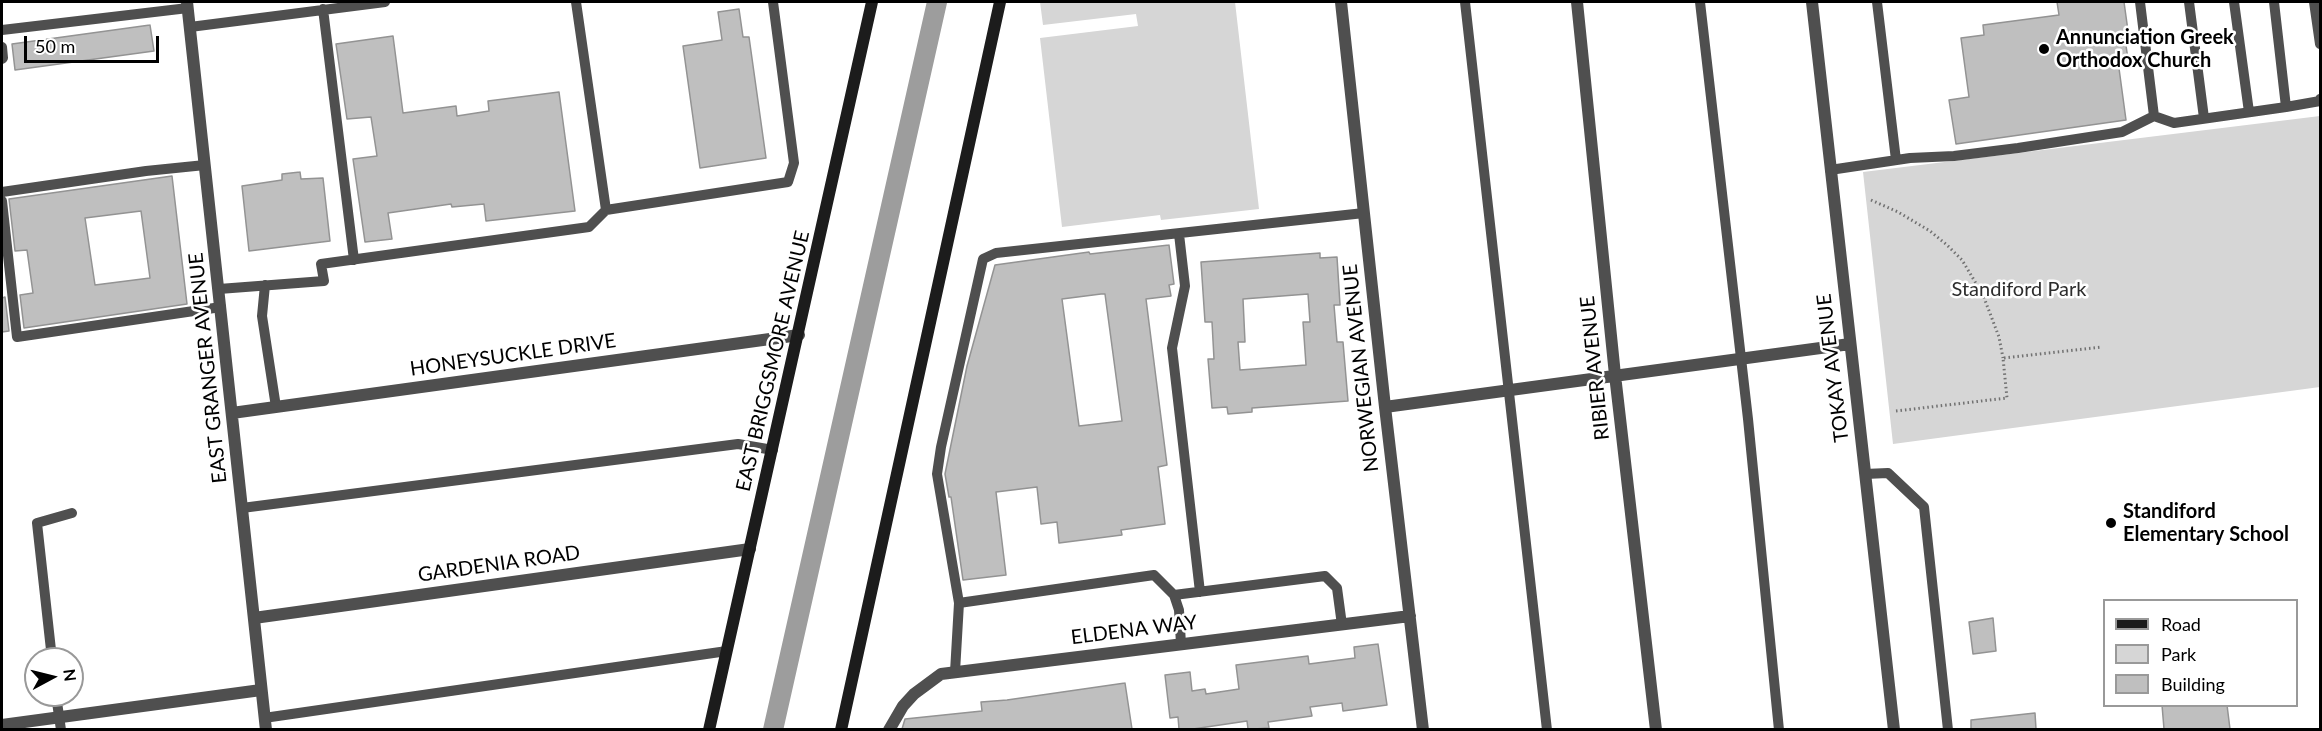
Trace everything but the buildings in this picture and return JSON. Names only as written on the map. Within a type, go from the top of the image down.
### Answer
[{"type":"main road","name":"EAST BRIGGSMORE AVENUE","points":[[710,729],[872,2]]},
{"type":"main road","points":[[841,729],[1000,2]]},
{"type":"street","name":"NORWEGIAN AVENUE","points":[[1341,2],[1423,729]]},
{"type":"street","name":"RIBIER AVENUE","points":[[1577,2],[1615,375],[1656,729]]},
{"type":"street","name":"TOKAY AVENUE","points":[[1812,2],[1894,729]]},
{"type":"street","name":"EAST GRANGER AVENUE","points":[[187,5],[265,724]]},
{"type":"street","name":"HONEYSUCKLE DRIVE","points":[[232,413],[799,335]]},
{"type":"street","points":[[1385,406],[1850,344]]},
{"type":"street","name":"GARDENIA ROAD","points":[[254,618],[750,549]]},
{"type":"street","name":"ELDENA WAY","points":[[889,729],[903,706],[914,694],[941,674],[1410,616]]},
{"type":"street","points":[[2,726],[60,724],[261,690]]},
{"type":"street","points":[[1418,729],[1423,729]]},
{"type":"lane","points":[[190,27],[385,2]]},
{"type":"lane","points":[[576,2],[606,210]]},
{"type":"lane","points":[[219,289],[324,281],[321,264],[589,227],[606,210],[788,182],[794,163],[772,2]]},
{"type":"lane","points":[[1465,2],[1547,729]]},
{"type":"lane","points":[[1700,2],[1741,358],[1779,729]]},
{"type":"lane","points":[[1877,2],[1896,160]]},
{"type":"lane","points":[[2140,2],[2154,116]]},
{"type":"lane","points":[[2189,2],[2204,118]]},
{"type":"lane","points":[[2234,2],[2249,112]]},
{"type":"lane","points":[[2274,2],[2286,107]]},
{"type":"lane","points":[[2314,2],[2320,44]]},
{"type":"lane","points":[[2,30],[187,5]]},
{"type":"lane","points":[[323,9],[354,260]]},
{"type":"lane","points":[[2,46],[2,59]]},
{"type":"lane","points":[[1830,170],[1896,160],[1954,156],[2122,132],[2154,116],[2174,123],[2286,107],[2320,101],[2320,99]]},
{"type":"lane","points":[[2,192],[146,171],[205,165]]},
{"type":"lane","points":[[2,201],[16,337],[221,307]]},
{"type":"lane","points":[[955,672],[958,603],[937,474],[983,259],[996,253],[1364,213]]},
{"type":"lane","points":[[1179,234],[1185,286],[1172,348],[1200,592]]},
{"type":"lane","points":[[266,285],[262,315],[276,407]]},
{"type":"lane","points":[[242,508],[738,444],[773,450]]},
{"type":"lane","points":[[1865,474],[1888,473],[1924,507],[1948,729]]},
{"type":"lane","points":[[51,647],[37,523],[72,513]]},
{"type":"lane","points":[[958,603],[1154,575],[1174,595],[1179,610],[1181,644]]},
{"type":"lane","points":[[1174,595],[1325,576],[1337,588],[1342,625]]},
{"type":"lane","points":[[265,724],[727,651]]},
{"type":"lane","points":[[58,707],[60,724]]},
{"type":"path","points":[[1871,200],[1898,212],[1930,231],[1962,260],[1983,295],[1999,337],[2003,358],[2007,398],[1896,411]]},
{"type":"path","points":[[2003,358],[2102,347]]},
{"type":"green space","points":[[1040,2],[1235,2],[1259,209],[1161,220],[1160,215],[1062,227],[1040,38],[1138,26],[1136,14],[1043,25]]},
{"type":"green space","name":"Standiford Park","points":[[2320,116],[2320,387],[1893,444],[1863,172]]},
{"type":"waterway","points":[[773,730],[937,2]]},
{"type":"place","name":"Annunciation Greek Orthodox Church","points":[[2044,49]]},
{"type":"place","name":"Standiford Elementary School","points":[[2111,523]]}]
